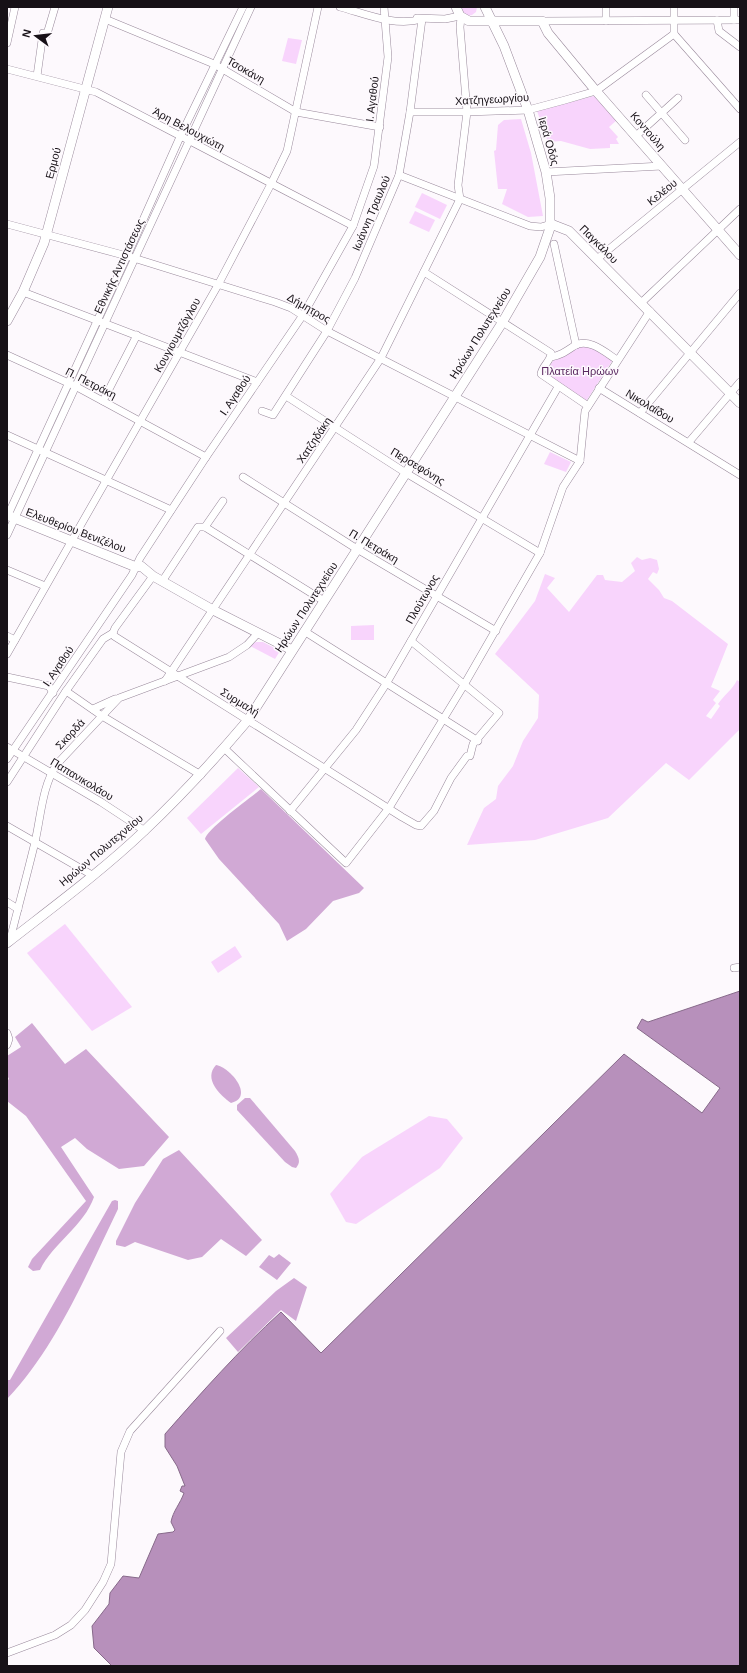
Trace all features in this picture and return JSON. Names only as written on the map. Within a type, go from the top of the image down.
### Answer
[{"type":"main road","name":"Ερμού","points":[[7,320],[23,292],[47,235],[108,7]]},
{"type":"main road","points":[[456,7],[461,17],[482,20],[542,21]]},
{"type":"main road","name":"Ιερά Οδός","points":[[482,20],[484,7]]},
{"type":"main road","name":"Ιερά Οδός","points":[[484,7],[480,16],[512,67],[528,110],[546,172],[550,198],[551,224]]},
{"type":"main road","name":"Κοντούλη","points":[[542,21],[548,33],[596,91],[637,135],[682,190],[740,254]]},
{"type":"main road","name":"Παγκάλου","points":[[551,224],[569,231],[740,403]]},
{"type":"main road","name":"Ηρώων Πολυτεχνείου","points":[[8,942],[92,875],[144,831],[201,775],[248,720],[502,323],[540,257],[551,224]]},
{"type":"main road","name":"Ελευθερίου Βενιζέλου","points":[[9,517],[136,567],[141,566],[153,576]]},
{"type":"main road","points":[[153,576],[163,580],[213,610],[292,650]]},
{"type":"street","points":[[7,43],[15,7]]},
{"type":"street","points":[[37,76],[43,33],[47,34],[55,7]]},
{"type":"street","name":"Εθνικής Αντιστάσεως","points":[[7,535],[9,517],[42,451],[72,385],[97,321],[180,137],[214,64],[243,7]]},
{"type":"street","name":"Εθνικής Αντιστάσεως","points":[[72,385],[105,324],[251,7]]},
{"type":"street","name":"Κουγιουμτζόγλου","points":[[7,654],[218,285],[287,151],[318,7]]},
{"type":"street","points":[[340,7],[385,19],[445,19],[461,17],[460,27],[467,112],[458,185],[460,199]]},
{"type":"street","name":"Ι. Αγαθού","points":[[7,759],[10,749],[53,693],[206,457],[303,316],[353,226],[372,177],[380,126],[388,57],[384,7]]},
{"type":"street","points":[[606,7],[606,21]]},
{"type":"street","points":[[674,7],[674,34],[740,109]]},
{"type":"street","points":[[542,21],[737,20],[734,7]]},
{"type":"street","name":"Τσοκάνη","points":[[105,19],[214,64],[296,112],[380,126]]},
{"type":"street","name":"Ιωάννη Τραυλού","points":[[262,411],[273,415],[327,331],[355,278],[399,175],[410,112],[422,19]]},
{"type":"street","points":[[717,20],[720,31],[740,47]]},
{"type":"street","name":"Χατζηγεωργίου","points":[[410,112],[528,110],[596,91],[674,34]]},
{"type":"street","name":"Άρη Βελουχιώτη","points":[[7,69],[96,92],[353,226]]},
{"type":"street","points":[[646,96],[684,140]]},
{"type":"street","points":[[637,135],[678,98]]},
{"type":"street","name":"Κελέου","points":[[597,259],[740,142]]},
{"type":"street","points":[[546,172],[662,166]]},
{"type":"street","name":"Παγκάλου","points":[[399,175],[530,226],[541,227],[551,224]]},
{"type":"street","name":"Χατζηδάκη","points":[[175,674],[213,610],[249,554],[381,358],[460,199]]},
{"type":"street","points":[[642,303],[740,209]]},
{"type":"street","name":"Δήμητρος","points":[[7,224],[136,258],[291,308],[327,331],[580,461]]},
{"type":"street","points":[[554,244],[576,345]]},
{"type":"street","points":[[424,272],[551,353],[551,357]]},
{"type":"street","points":[[23,292],[257,382]]},
{"type":"street","points":[[640,413],[740,293]]},
{"type":"street","points":[[224,748],[346,863],[388,808],[496,632],[540,553],[564,486],[580,461],[584,435],[585,411],[650,311]]},
{"type":"street","points":[[103,401],[137,336]]},
{"type":"street","points":[[588,406],[541,374],[542,370],[551,357],[562,355],[576,345],[591,344],[617,360]]},
{"type":"street","name":"Π. Πετράκη","points":[[7,355],[72,385],[206,457]]},
{"type":"street","points":[[689,442],[740,382]]},
{"type":"street","name":"Πλούτωνος","points":[[290,811],[356,730],[386,684],[436,596],[531,437],[558,387]]},
{"type":"street","name":"Νικολαΐδου","points":[[599,388],[689,442],[740,475]]},
{"type":"street","name":"Περσεφόνης","points":[[286,396],[406,473],[540,553]]},
{"type":"street","points":[[7,435],[171,510]]},
{"type":"street","name":"Π. Πετράκη","points":[[243,477],[358,549],[496,632]]},
{"type":"street","points":[[205,527],[223,501]]},
{"type":"street","points":[[163,580],[198,527],[205,527],[324,601]]},
{"type":"street","points":[[7,570],[45,586]]},
{"type":"street","points":[[7,782],[103,639],[113,633],[153,576]]},
{"type":"street","points":[[304,631],[442,720],[478,741],[499,713],[411,641]]},
{"type":"street","name":"Συρμαλή","points":[[113,633],[119,640],[416,825],[421,826],[434,811],[450,778],[466,756],[470,756],[473,744],[478,741]]},
{"type":"street","name":"Σκορδά","points":[[8,942],[35,842],[47,785],[51,773],[57,764],[119,698],[165,681],[175,674],[228,657],[247,645],[258,633]]},
{"type":"street","points":[[7,636],[15,640]]},
{"type":"street","points":[[7,676],[49,686],[53,693]]},
{"type":"street","points":[[66,692],[102,716],[201,775]]},
{"type":"street","points":[[93,709],[119,698]]},
{"type":"street","name":"Παπανικολάου","points":[[10,749],[144,831]]},
{"type":"street","points":[[7,826],[92,875]]},
{"type":"street","points":[[7,902],[18,909]]},
{"type":"street","points":[[7,1033],[9,1039],[7,1045]]},
{"type":"street","points":[[7,1653],[55,1635],[71,1625],[85,1610],[103,1582],[111,1564],[119,1465],[125,1440],[130,1431],[220,1331]]},
{"type":"green space","points":[[462,7],[477,7],[476,12],[467,16],[463,13]]},
{"type":"green space","points":[[288,38],[302,40],[296,64],[282,61]]},
{"type":"green space","points":[[594,96],[617,120],[609,127],[618,137],[616,139],[619,144],[610,144],[610,148],[590,149],[561,141],[548,142],[537,111]]},
{"type":"green space","points":[[521,119],[531,153],[543,216],[528,217],[502,204],[507,189],[498,189],[494,151],[496,150],[498,125],[504,120]]},
{"type":"green space","points":[[422,193],[447,205],[440,219],[415,207]]},
{"type":"green space","points":[[415,211],[435,220],[429,232],[409,223]]},
{"type":"green space","name":"Πλατεία Ηρώων","points":[[577,346],[590,346],[612,361],[585,403],[544,374],[555,358]]},
{"type":"green space","points":[[550,452],[571,462],[566,472],[544,464]]},
{"type":"green space","points":[[637,557],[642,560],[650,558],[657,560],[659,569],[657,574],[653,572],[648,579],[659,590],[664,598],[672,601],[728,644],[711,687],[720,691],[713,700],[716,703],[706,716],[711,719],[720,706],[718,704],[737,680],[740,682],[740,729],[689,780],[666,763],[608,818],[535,840],[467,845],[484,808],[496,799],[498,786],[513,766],[523,741],[538,718],[539,695],[495,654],[535,601],[545,574],[555,578],[547,588],[569,612],[597,575],[603,575],[605,580],[622,582],[635,571],[631,563]]},
{"type":"green space","points":[[374,625],[374,640],[351,640],[351,626]]},
{"type":"green space","points":[[256,642],[263,642],[280,651],[275,659],[250,646]]},
{"type":"green space","points":[[238,768],[259,787],[201,834],[187,818]]},
{"type":"green space","points":[[65,924],[132,1007],[92,1031],[27,953]]},
{"type":"green space","points":[[235,946],[242,957],[218,973],[211,962]]},
{"type":"green space","points":[[429,1116],[447,1119],[463,1138],[440,1168],[356,1224],[346,1222],[330,1194],[362,1157]]},
{"type":"shaded area","points":[[261,789],[364,888],[359,893],[333,901],[306,929],[287,941],[279,924],[219,859],[205,839],[213,828]]},
{"type":"shaded area","points":[[740,991],[740,1666],[112,1666],[94,1648],[92,1626],[109,1604],[110,1593],[123,1576],[139,1578],[158,1534],[173,1532],[175,1530],[171,1522],[173,1514],[184,1493],[180,1491],[182,1486],[185,1486],[177,1466],[165,1447],[165,1434],[221,1372],[250,1341],[281,1312],[321,1353],[624,1054],[702,1113],[720,1088],[637,1028],[642,1019],[648,1022]]},
{"type":"shaded area","points":[[32,1023],[65,1064],[86,1049],[169,1137],[144,1166],[119,1169],[87,1149],[75,1138],[61,1147],[94,1197],[83,1217],[53,1251],[40,1270],[33,1271],[28,1267],[32,1259],[86,1201],[26,1116],[7,1101],[7,1081],[9,1079],[7,1075],[7,1056],[21,1047],[15,1037]]},
{"type":"shaded area","points":[[216,1065],[228,1071],[238,1082],[241,1095],[238,1100],[231,1103],[222,1096],[214,1086],[211,1076],[212,1070]]},
{"type":"shaded area","points":[[245,1098],[250,1098],[295,1151],[299,1160],[299,1164],[296,1168],[285,1162],[237,1110],[237,1105]]},
{"type":"shaded area","points":[[179,1150],[262,1240],[246,1256],[221,1239],[202,1257],[188,1260],[135,1242],[125,1247],[116,1245],[116,1241],[135,1203],[163,1159]]},
{"type":"shaded area","points":[[112,1201],[118,1201],[118,1209],[69,1309],[41,1357],[25,1379],[7,1399],[7,1380],[10,1380]]},
{"type":"shaded area","points":[[279,1254],[291,1263],[277,1280],[259,1267],[269,1255],[274,1258]]},
{"type":"shaded area","points":[[294,1278],[307,1287],[296,1321],[281,1310],[238,1352],[226,1338],[276,1291]]}]
